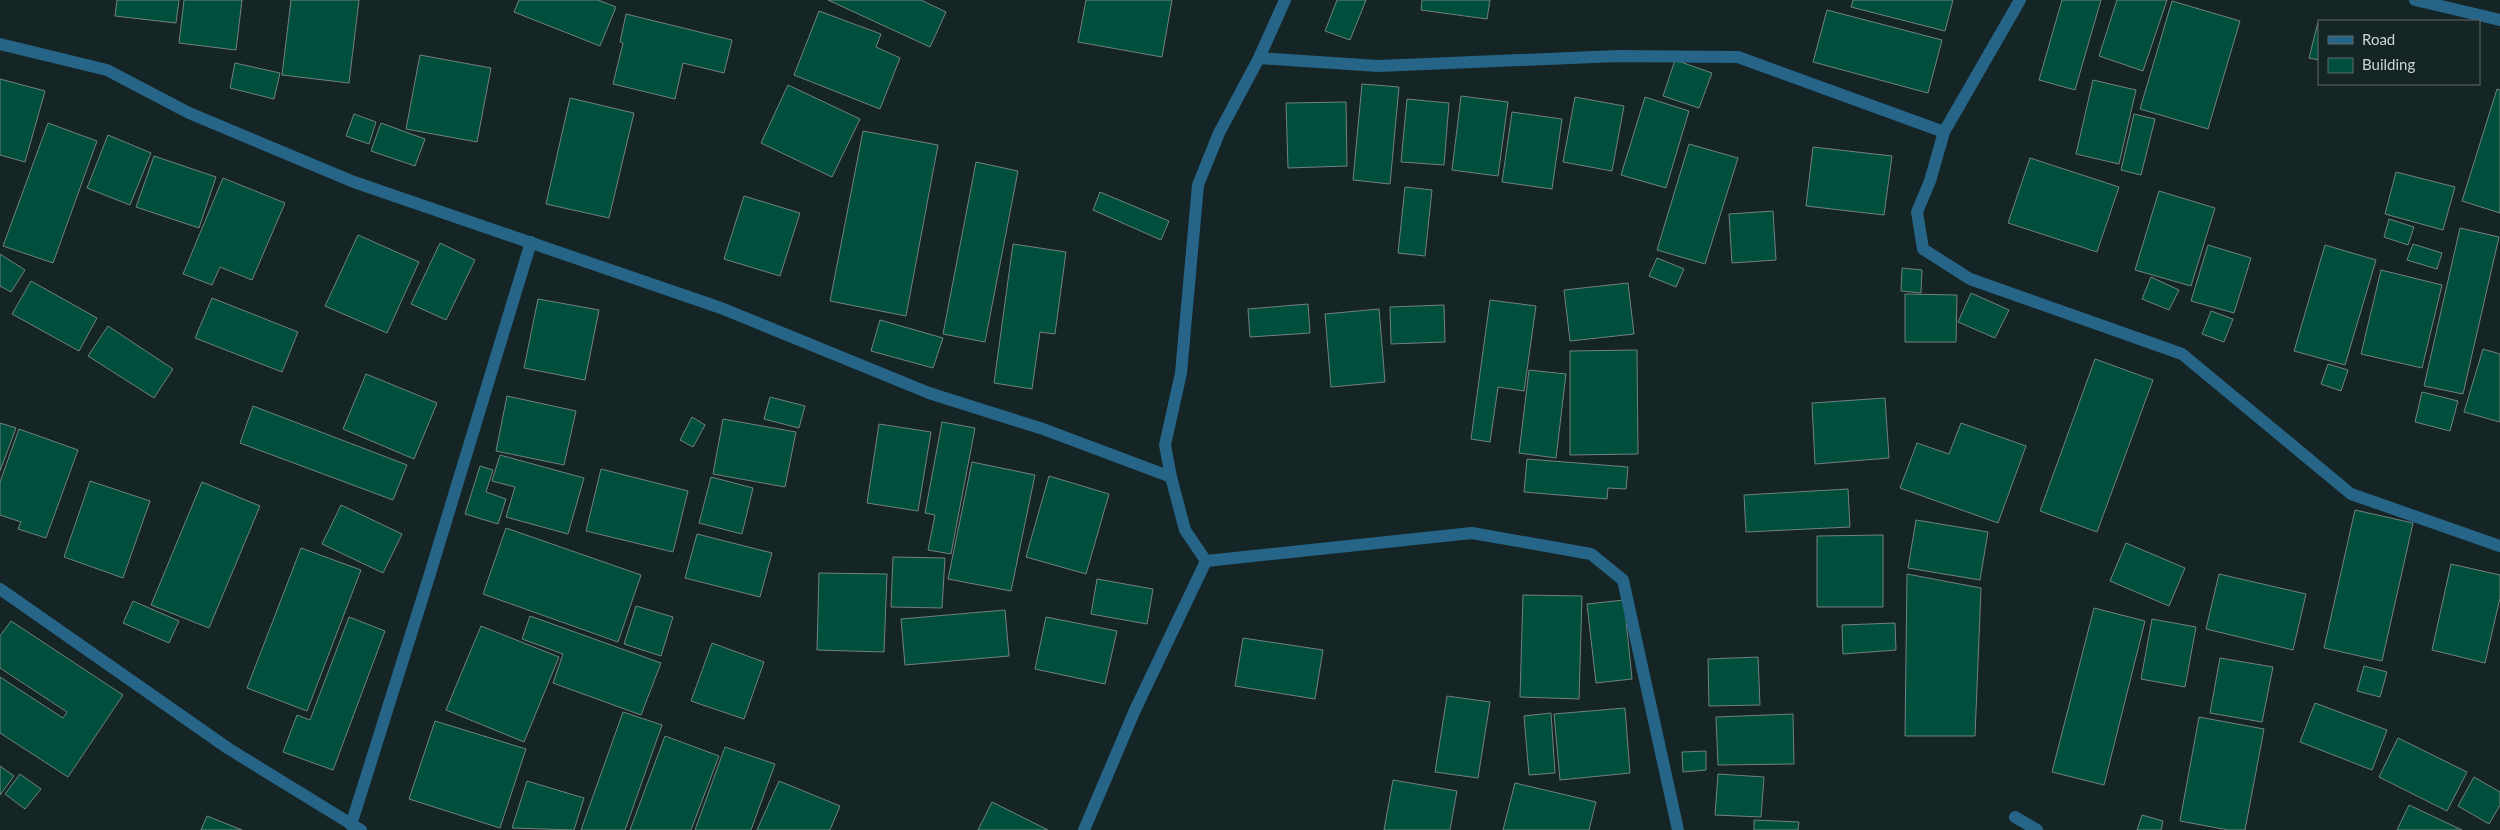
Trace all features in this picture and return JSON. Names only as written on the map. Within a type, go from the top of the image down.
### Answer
[{"type":"street","points":[[1206,561],[1185,530],[1165,445],[1181,372],[1198,185],[1219,133],[1259,58],[1285,0]]},
{"type":"street","points":[[2020,0],[1944,132],[1930,181],[1917,212],[1923,249],[1970,279],[2182,354],[2351,494],[2500,546]]},
{"type":"street","points":[[2415,0],[2500,20]]},
{"type":"street","points":[[0,44],[107,70],[189,113],[354,182],[721,308],[929,393],[1043,430],[1171,477]]},
{"type":"street","points":[[1259,58],[1378,66],[1617,56],[1738,56],[1944,132]]},
{"type":"street","points":[[0,589],[229,749],[356,827],[429,577],[531,242]]},
{"type":"street","points":[[1206,561],[1472,534],[1591,554],[1624,580],[1678,830]]},
{"type":"street","points":[[1084,830],[1135,710],[1206,561]]},
{"type":"street","points":[[2015,817],[2037,830]]},
{"type":"building","points":[[117,0],[179,0],[176,23],[115,16]]},
{"type":"building","points":[[184,0],[242,0],[236,50],[179,43]]},
{"type":"building","points":[[291,0],[359,0],[349,83],[282,75]]},
{"type":"building","points":[[519,0],[598,0],[616,7],[600,46],[514,12]]},
{"type":"building","points":[[828,0],[921,0],[946,12],[930,47]]},
{"type":"building","points":[[1086,0],[1172,0],[1162,57],[1078,42]]},
{"type":"building","points":[[1337,0],[1366,0],[1350,40],[1325,31]]},
{"type":"building","points":[[1422,0],[1490,0],[1487,19],[1421,10]]},
{"type":"building","points":[[1853,0],[1953,0],[1945,31],[1851,7]]},
{"type":"building","points":[[2062,0],[2101,0],[2075,90],[2039,80]]},
{"type":"building","points":[[2117,0],[2167,0],[2143,71],[2099,56]]},
{"type":"building","points":[[2172,1],[2240,21],[2208,129],[2140,109]]},
{"type":"building","points":[[1827,10],[1942,40],[1928,93],[1813,62]]},
{"type":"building","points":[[819,11],[881,34],[876,47],[900,58],[880,109],[794,75]]},
{"type":"building","points":[[626,14],[732,40],[724,73],[683,63],[675,99],[613,84],[623,43],[620,42]]},
{"type":"building","points":[[2318,22],[2318,60],[2309,58]]},
{"type":"building","points":[[420,55],[491,68],[477,142],[406,129]]},
{"type":"building","points":[[1675,60],[1712,73],[1699,108],[1663,96]]},
{"type":"building","points":[[235,63],[280,73],[274,99],[230,88]]},
{"type":"building","points":[[0,79],[45,91],[25,162],[0,155]]},
{"type":"building","points":[[2093,80],[2136,90],[2119,164],[2076,154]]},
{"type":"building","points":[[1362,84],[1399,87],[1390,184],[1353,180]]},
{"type":"building","points":[[788,85],[860,119],[832,177],[761,143]]},
{"type":"building","points":[[2497,89],[2500,90],[2500,213],[2462,201]]},
{"type":"building","points":[[1461,96],[1508,102],[1498,176],[1452,170]]},
{"type":"building","points":[[1575,97],[1624,106],[1612,171],[1563,162]]},
{"type":"building","points":[[1645,97],[1689,111],[1666,188],[1621,175]]},
{"type":"building","points":[[570,98],[634,113],[609,218],[546,204]]},
{"type":"building","points":[[1407,99],[1449,103],[1444,165],[1401,162]]},
{"type":"building","points":[[1346,102],[1347,166],[1288,168],[1286,103]]},
{"type":"building","points":[[1512,112],[1562,119],[1552,189],[1502,182]]},
{"type":"building","points":[[354,114],[376,122],[369,144],[346,136]]},
{"type":"building","points":[[2134,114],[2155,119],[2141,175],[2121,170]]},
{"type":"building","points":[[48,123],[97,141],[53,263],[3,246]]},
{"type":"building","points":[[381,123],[425,139],[415,166],[371,151]]},
{"type":"building","points":[[863,131],[938,145],[906,316],[830,301]]},
{"type":"building","points":[[108,135],[151,153],[130,205],[87,188]]},
{"type":"building","points":[[1689,144],[1738,158],[1705,264],[1657,250]]},
{"type":"building","points":[[1813,147],[1892,156],[1884,215],[1806,206]]},
{"type":"building","points":[[154,156],[216,177],[199,228],[136,207]]},
{"type":"building","points":[[2030,158],[2119,187],[2097,252],[2008,223]]},
{"type":"building","points":[[976,162],[1018,171],[985,342],[943,334]]},
{"type":"building","points":[[2396,172],[2455,187],[2443,230],[2385,214]]},
{"type":"building","points":[[223,178],[285,203],[252,280],[220,267],[212,285],[183,274]]},
{"type":"building","points":[[1405,187],[1432,190],[1425,256],[1398,253]]},
{"type":"building","points":[[2159,191],[2215,208],[2191,286],[2135,270]]},
{"type":"building","points":[[1100,192],[1169,221],[1161,240],[1093,210]]},
{"type":"building","points":[[744,196],[800,213],[780,276],[724,259]]},
{"type":"building","points":[[1773,211],[1776,260],[1732,263],[1729,214]]},
{"type":"building","points":[[2389,219],[2414,227],[2408,245],[2384,237]]},
{"type":"building","points":[[2460,228],[2499,237],[2463,394],[2424,386]]},
{"type":"building","points":[[358,235],[419,262],[387,333],[325,306]]},
{"type":"building","points":[[440,243],[475,260],[446,320],[411,304]]},
{"type":"building","points":[[1013,244],[1066,252],[1055,334],[1040,332],[1032,389],[994,383]]},
{"type":"building","points":[[2413,244],[2442,253],[2437,269],[2407,260]]},
{"type":"building","points":[[2208,245],[2251,258],[2234,313],[2191,301]]},
{"type":"building","points":[[2325,245],[2376,260],[2345,365],[2294,351]]},
{"type":"building","points":[[0,254],[25,270],[11,292],[0,286]]},
{"type":"building","points":[[1657,258],[1684,269],[1676,287],[1649,276]]},
{"type":"building","points":[[1902,268],[1922,270],[1921,293],[1901,291]]},
{"type":"building","points":[[2381,270],[2442,285],[2422,368],[2361,354]]},
{"type":"building","points":[[2151,277],[2179,290],[2169,310],[2142,299]]},
{"type":"building","points":[[31,281],[97,318],[79,351],[12,314]]},
{"type":"building","points":[[1628,283],[1634,334],[1570,341],[1564,290]]},
{"type":"building","points":[[1971,293],[2009,310],[1995,338],[1958,322]]},
{"type":"building","points":[[1905,294],[1957,295],[1956,342],[1905,342]]},
{"type":"building","points":[[212,298],[298,332],[282,372],[195,338]]},
{"type":"building","points":[[538,299],[599,310],[585,380],[524,368]]},
{"type":"building","points":[[1490,300],[1536,306],[1524,391],[1498,387],[1490,442],[1471,439]]},
{"type":"building","points":[[1308,304],[1310,333],[1250,337],[1248,309]]},
{"type":"building","points":[[1444,305],[1445,342],[1391,344],[1390,307]]},
{"type":"building","points":[[1379,309],[1385,382],[1331,387],[1325,314]]},
{"type":"building","points":[[2211,311],[2233,319],[2224,342],[2202,334]]},
{"type":"building","points":[[880,320],[943,338],[933,368],[871,351]]},
{"type":"building","points":[[108,326],[173,369],[154,398],[88,356]]},
{"type":"building","points":[[2483,349],[2500,354],[2500,422],[2464,412]]},
{"type":"building","points":[[1637,350],[1638,454],[1570,455],[1570,351]]},
{"type":"building","points":[[2095,359],[2153,380],[2097,532],[2040,511]]},
{"type":"building","points":[[2328,364],[2348,370],[2341,391],[2321,384]]},
{"type":"building","points":[[1529,370],[1566,374],[1556,458],[1519,453]]},
{"type":"building","points":[[366,374],[437,403],[414,459],[343,429]]},
{"type":"building","points":[[2422,392],[2458,401],[2450,431],[2415,422]]},
{"type":"building","points":[[507,396],[576,411],[564,465],[496,451]]},
{"type":"building","points":[[770,397],[805,406],[799,428],[764,419]]},
{"type":"building","points":[[1885,398],[1889,458],[1815,464],[1812,403]]},
{"type":"building","points":[[253,406],[407,465],[393,500],[240,443]]},
{"type":"building","points":[[692,417],[705,425],[693,447],[680,440]]},
{"type":"building","points":[[723,419],[796,432],[785,487],[713,474]]},
{"type":"building","points":[[942,422],[975,428],[951,554],[928,550],[935,515],[925,513]]},
{"type":"building","points":[[0,423],[16,428],[0,471]]},
{"type":"building","points":[[1961,423],[2026,446],[1998,523],[1900,488],[1917,443],[1949,454]]},
{"type":"building","points":[[879,424],[931,432],[918,511],[867,503]]},
{"type":"building","points":[[19,429],[78,450],[46,538],[18,529],[21,522],[0,515],[0,482]]},
{"type":"building","points":[[500,455],[584,478],[568,534],[506,517],[515,487],[492,481]]},
{"type":"building","points":[[1527,459],[1628,467],[1626,489],[1608,488],[1607,499],[1524,492]]},
{"type":"building","points":[[972,462],[1035,475],[1011,591],[948,579]]},
{"type":"building","points":[[480,466],[493,470],[486,492],[506,499],[498,524],[465,514]]},
{"type":"building","points":[[601,469],[688,491],[673,552],[586,531]]},
{"type":"building","points":[[1049,476],[1109,494],[1086,574],[1026,557]]},
{"type":"building","points":[[711,477],[753,488],[742,534],[699,523]]},
{"type":"building","points":[[90,481],[150,501],[123,578],[64,557]]},
{"type":"building","points":[[202,482],[260,506],[209,628],[151,605]]},
{"type":"building","points":[[1848,489],[1850,527],[1746,532],[1744,495]]},
{"type":"building","points":[[341,505],[402,534],[383,573],[322,544]]},
{"type":"building","points":[[2355,510],[2413,523],[2382,661],[2324,648]]},
{"type":"building","points":[[1916,520],[1988,532],[1980,580],[1908,568]]},
{"type":"building","points":[[506,528],[641,575],[618,642],[483,594]]},
{"type":"building","points":[[697,534],[772,553],[760,597],[685,578]]},
{"type":"building","points":[[1883,535],[1883,607],[1817,607],[1817,536]]},
{"type":"building","points":[[2126,543],[2185,568],[2169,606],[2110,581]]},
{"type":"building","points":[[301,548],[361,570],[307,711],[247,688]]},
{"type":"building","points":[[893,557],[945,558],[942,608],[891,607]]},
{"type":"building","points":[[2451,564],[2500,575],[2500,598],[2485,663],[2432,650]]},
{"type":"building","points":[[819,573],[887,574],[884,652],[817,650]]},
{"type":"building","points":[[1907,574],[1981,588],[1975,736],[1905,736]]},
{"type":"building","points":[[2219,574],[2306,594],[2293,650],[2206,629]]},
{"type":"building","points":[[1097,579],[1153,589],[1147,624],[1091,614]]},
{"type":"building","points":[[1523,595],[1582,596],[1579,699],[1520,697]]},
{"type":"building","points":[[1624,600],[1632,679],[1596,683],[1587,604]]},
{"type":"building","points":[[133,601],[179,621],[169,643],[123,623]]},
{"type":"building","points":[[636,606],[673,617],[661,656],[624,644]]},
{"type":"building","points":[[2094,608],[2145,621],[2104,785],[2052,772]]},
{"type":"building","points":[[1005,610],[1009,656],[905,665],[901,619]]},
{"type":"building","points":[[530,616],[661,663],[641,715],[553,683],[563,654],[522,639]]},
{"type":"building","points":[[349,617],[385,631],[333,770],[283,752],[297,715],[310,720]]},
{"type":"building","points":[[1046,617],[1117,631],[1105,684],[1035,669]]},
{"type":"building","points":[[2152,619],[2196,627],[2185,687],[2141,679]]},
{"type":"building","points":[[11,621],[123,695],[68,777],[0,733],[0,677],[63,718],[67,712],[0,668],[0,636]]},
{"type":"building","points":[[1895,623],[1896,650],[1843,654],[1842,625]]},
{"type":"building","points":[[481,626],[559,657],[524,742],[446,710]]},
{"type":"building","points":[[1243,638],[1323,650],[1315,699],[1235,686]]},
{"type":"building","points":[[712,643],[764,662],[744,719],[691,701]]},
{"type":"building","points":[[1758,657],[1760,705],[1709,706],[1708,659]]},
{"type":"building","points":[[2220,658],[2273,667],[2262,722],[2210,713]]},
{"type":"building","points":[[2364,666],[2387,672],[2380,697],[2357,691]]},
{"type":"building","points":[[1447,696],[1490,702],[1478,778],[1435,772]]},
{"type":"building","points":[[2315,703],[2387,730],[2372,770],[2300,742]]},
{"type":"building","points":[[1625,708],[1630,773],[1560,780],[1554,714]]},
{"type":"building","points":[[623,712],[662,725],[625,830],[581,830]]},
{"type":"building","points":[[1551,713],[1555,773],[1529,775],[1524,716]]},
{"type":"building","points":[[1793,714],[1794,764],[1718,765],[1716,717]]},
{"type":"building","points":[[2199,717],[2264,729],[2245,830],[2228,830],[2180,821]]},
{"type":"building","points":[[435,721],[526,749],[500,828],[409,799]]},
{"type":"building","points":[[665,736],[719,756],[691,830],[630,830]]},
{"type":"building","points":[[2398,738],[2467,772],[2447,811],[2379,777]]},
{"type":"building","points":[[725,747],[775,764],[751,830],[695,830]]},
{"type":"building","points":[[1706,751],[1706,770],[1683,772],[1682,752]]},
{"type":"building","points":[[0,766],[14,776],[0,795]]},
{"type":"building","points":[[20,774],[41,789],[25,809],[5,794]]},
{"type":"building","points":[[1718,774],[1764,777],[1761,817],[1715,815]]},
{"type":"building","points":[[2474,777],[2500,792],[2500,805],[2489,824],[2458,806]]},
{"type":"building","points":[[1393,780],[1457,791],[1450,830],[1384,830]]},
{"type":"building","points":[[527,781],[584,798],[574,830],[512,828]]},
{"type":"building","points":[[779,781],[840,806],[830,830],[757,830]]},
{"type":"building","points":[[1515,783],[1596,802],[1589,830],[1503,830]]},
{"type":"building","points":[[992,802],[1048,830],[978,830]]},
{"type":"building","points":[[2409,805],[2462,830],[2397,830]]},
{"type":"building","points":[[2142,815],[2163,821],[2161,830],[2137,830]]},
{"type":"building","points":[[207,816],[242,830],[201,830]]},
{"type":"building","points":[[1754,820],[1799,822],[1798,830],[1754,830]]}]
